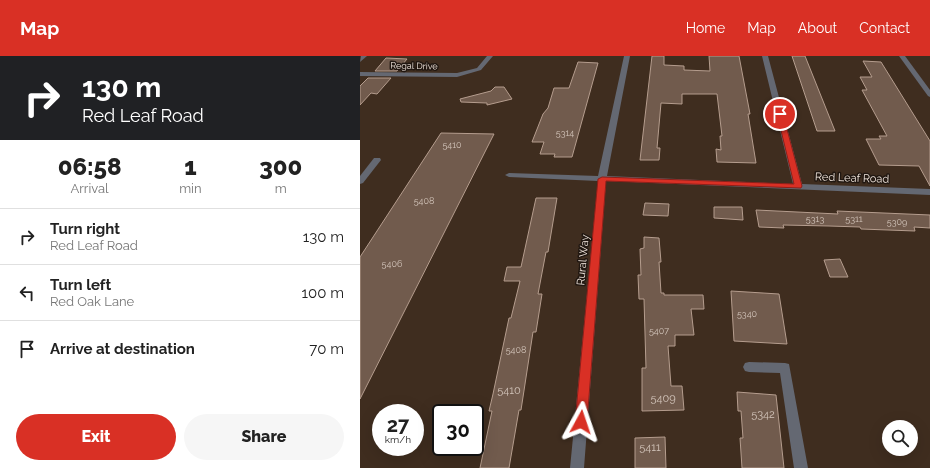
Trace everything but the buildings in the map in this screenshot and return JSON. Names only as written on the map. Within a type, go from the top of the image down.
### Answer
[{"type":"street","points":[[360,60],[364,56]]},
{"type":"street","name":"Regal Drive","points":[[360,74],[449,76],[468,73],[479,69],[490,56]]},
{"type":"street","name":"Rural Way","points":[[577,468],[602,179],[626,56]]},
{"type":"street","points":[[765,56],[798,186]]},
{"type":"street","points":[[902,56],[930,95]]},
{"type":"street","points":[[360,181],[377,160]]},
{"type":"street","name":"Red Leaf Road","points":[[509,176],[930,192]]},
{"type":"street","points":[[749,367],[784,368],[801,468]]},
{"type":"route","points":[[581,422],[602,179],[798,186],[780,114]]}]
